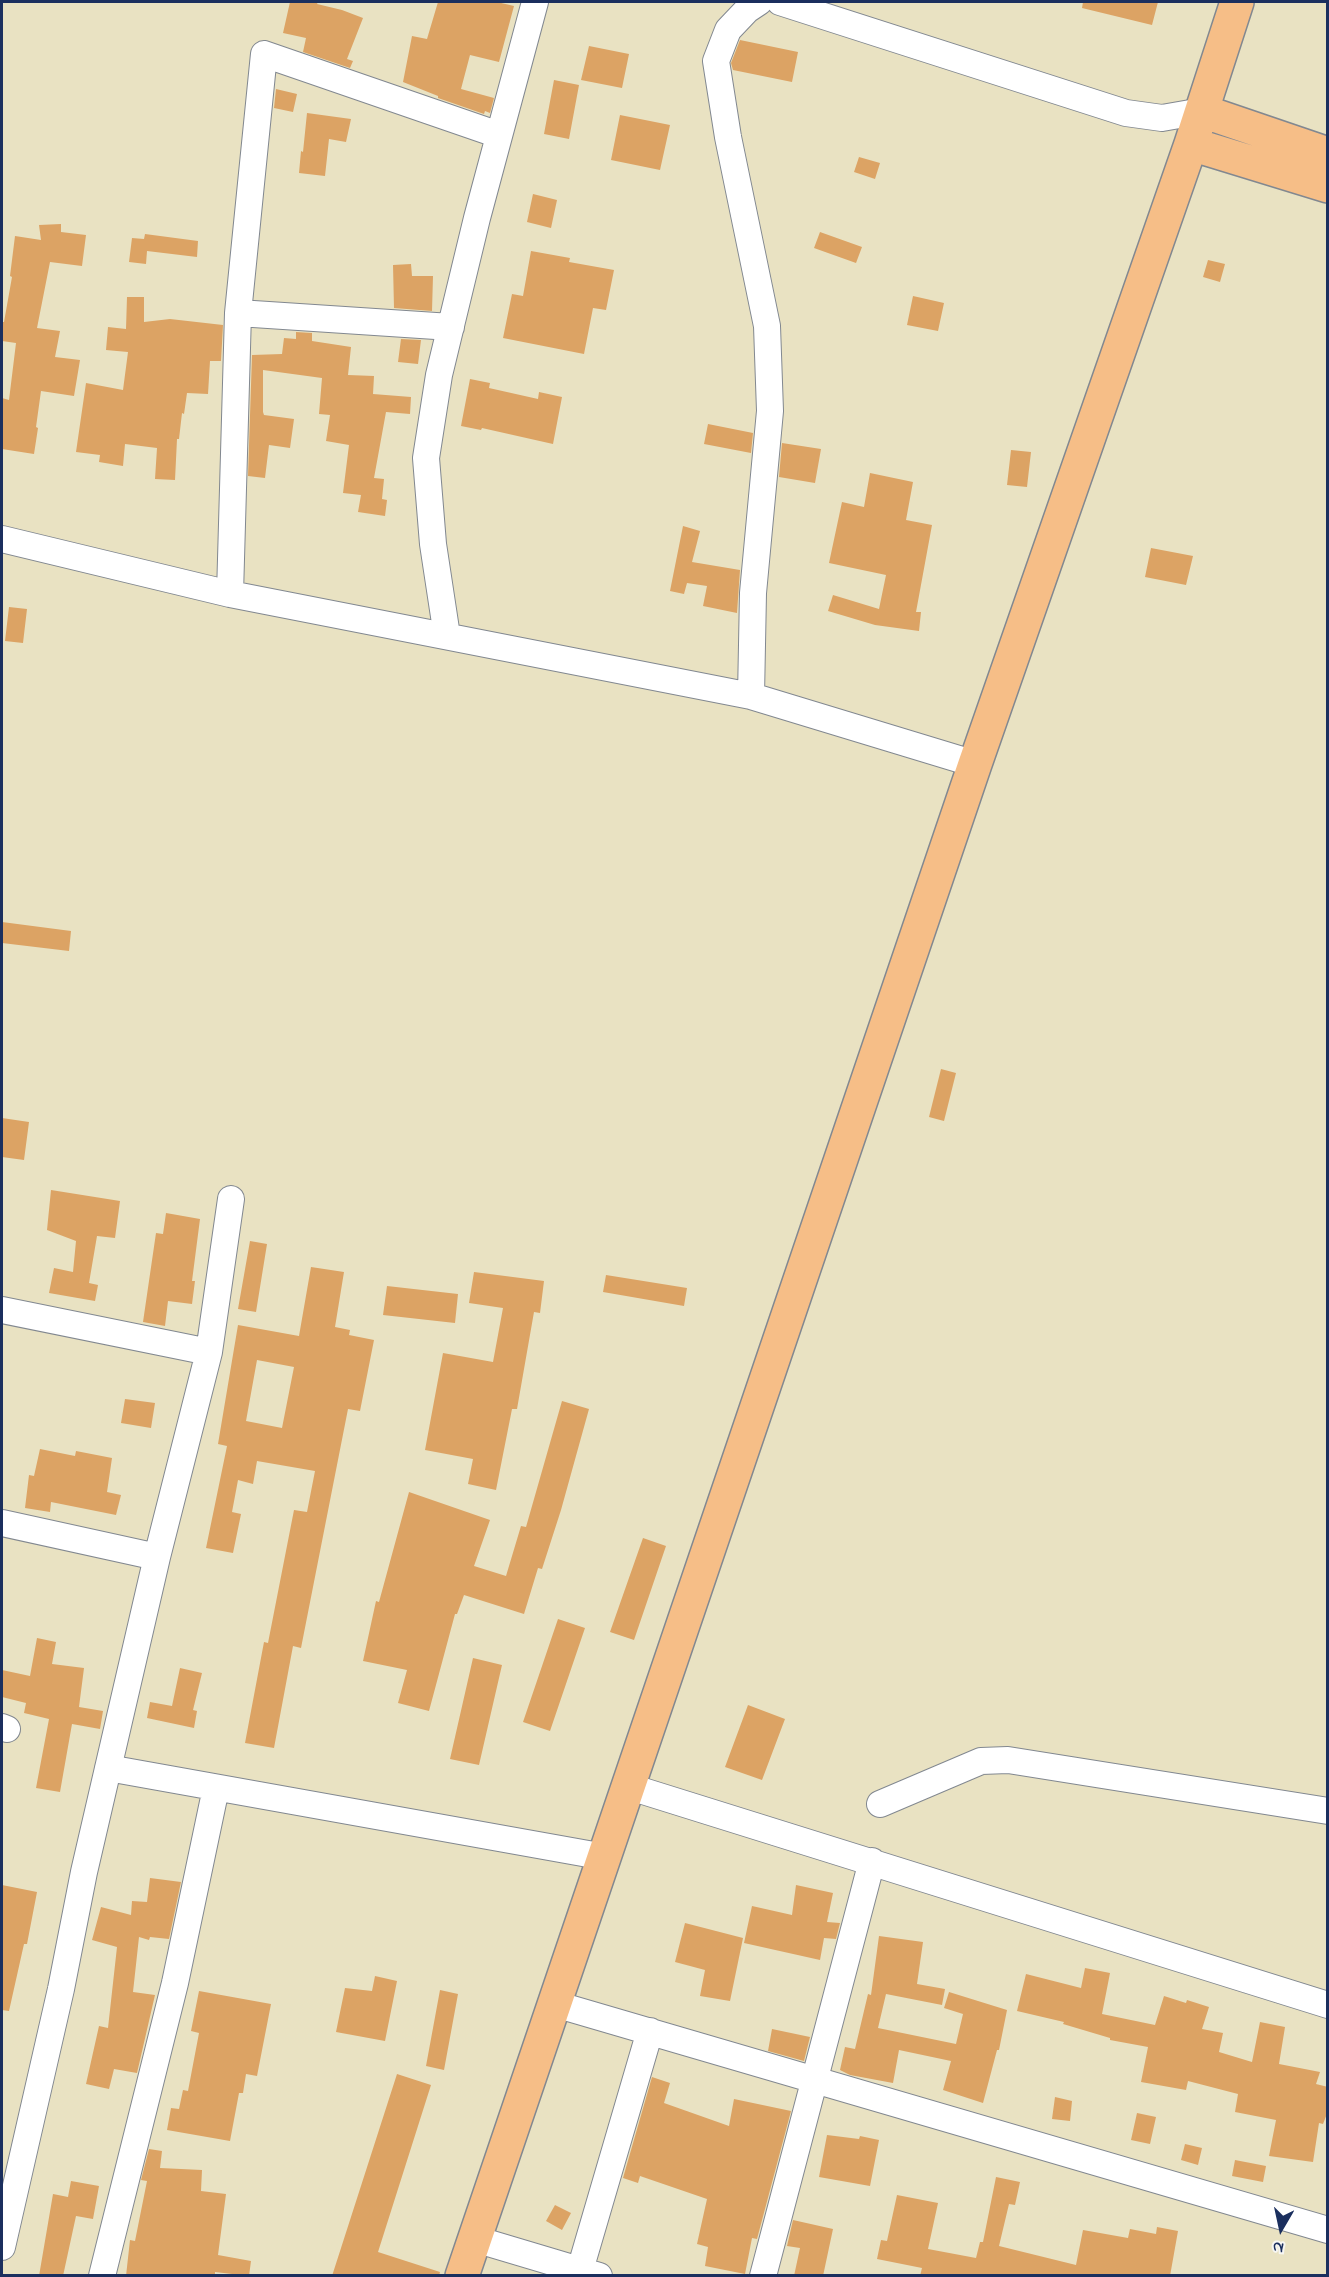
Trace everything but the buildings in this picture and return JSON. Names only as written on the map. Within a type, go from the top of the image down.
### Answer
[{"type":"main road","points":[[462,2276],[975,764],[1191,144],[1238,2]]},
{"type":"main road","points":[[1202,111],[1328,154]]},
{"type":"main road","points":[[1191,144],[1328,186]]},
{"type":"street","points":[[447,636],[433,544],[426,458],[439,375],[535,2]]},
{"type":"street","points":[[751,696],[753,593],[770,411],[767,326],[728,137],[716,61],[729,30],[747,10],[759,2]]},
{"type":"street","points":[[780,2],[1126,113],[1162,118],[1202,111]]},
{"type":"street","points":[[230,594],[238,313],[264,54],[499,135]]},
{"type":"street","points":[[238,313],[451,327]]},
{"type":"street","points":[[2,539],[230,594],[751,696],[975,764]]},
{"type":"street","points":[[2,2247],[61,1989],[84,1872],[108,1768],[209,1352],[231,1198]]},
{"type":"street","points":[[2,1310],[209,1352]]},
{"type":"street","points":[[2,1523],[158,1557]]},
{"type":"street","points":[[880,1804],[981,1761],[1008,1760],[1328,1811]]},
{"type":"street","points":[[108,1768],[605,1857]]},
{"type":"street","points":[[627,1786],[1328,2005]]},
{"type":"street","points":[[102,2276],[175,1983],[216,1788]]},
{"type":"street","points":[[763,2276],[872,1861]]},
{"type":"street","points":[[555,2004],[1328,2230]]},
{"type":"street","points":[[475,2239],[590,2273],[650,2031]]}]
